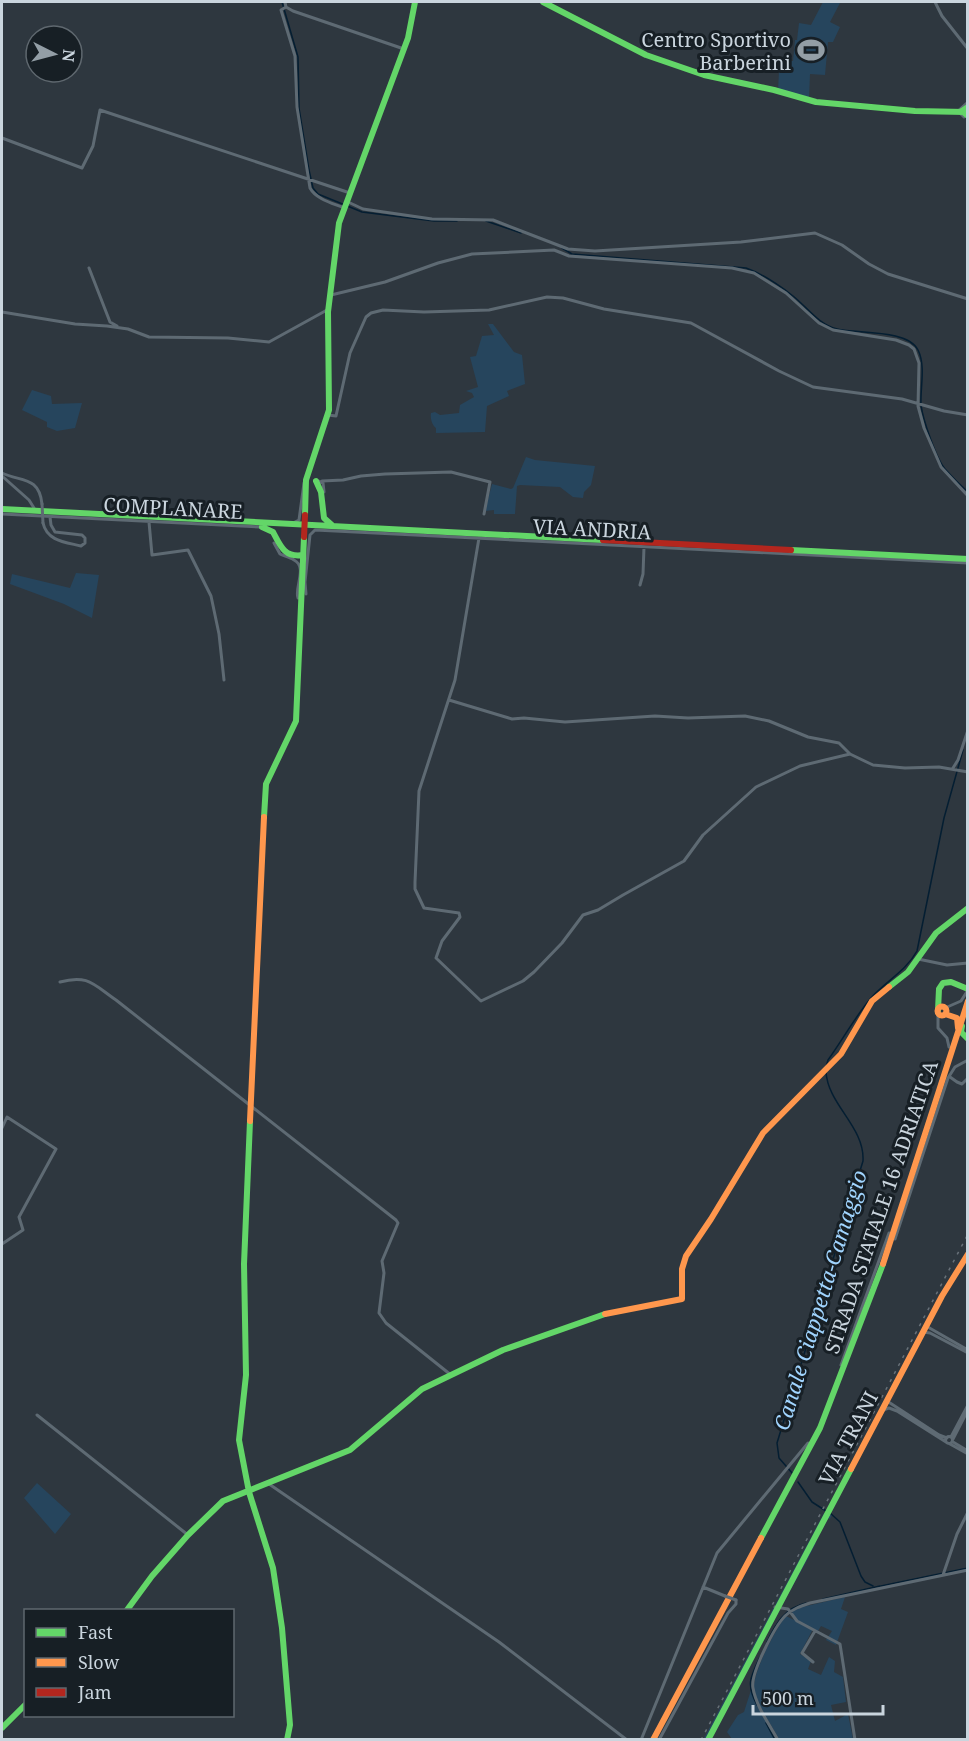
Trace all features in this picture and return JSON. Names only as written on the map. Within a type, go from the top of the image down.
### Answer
[{"type":"main road","points":[[287,1740],[290,1725],[273,1568],[249,1492],[239,1440],[246,1375],[244,1264],[266,784],[296,721],[301,594],[300,554],[313,460],[330,403],[329,309],[339,223],[404,49],[415,2]]},
{"type":"main road","points":[[543,2],[646,55],[704,75],[774,90],[816,102],[915,111],[965,111]]},
{"type":"main road","points":[[312,480],[321,490],[323,514],[328,524],[342,527]]},
{"type":"main road","points":[[2,511],[968,560]]},
{"type":"main road","points":[[2,511],[968,560]]},
{"type":"main road","points":[[277,541],[281,532],[316,524],[323,514]]},
{"type":"main road","points":[[252,525],[271,528],[283,551],[300,554]]},
{"type":"main road","points":[[129,1609],[152,1576],[188,1535],[223,1501],[350,1450],[411,1398],[451,1375],[503,1350],[597,1316],[682,1299],[682,1270],[686,1256],[763,1133],[836,1059],[872,1001],[908,972],[936,933],[968,908]]},
{"type":"main road","points":[[962,1026],[962,1032],[967,1039],[955,1043],[958,1020],[944,1010],[938,998],[940,987],[946,981],[967,990]]},
{"type":"main road","points":[[944,1010],[960,1014],[967,1005]]},
{"type":"main road","name":"STRADA STATALE 16 ADRIATICA","points":[[955,1043],[967,1005]]},
{"type":"main road","name":"STRADA STATALE 16 ADRIATICA","points":[[656,1740],[822,1428],[870,1308],[967,1005]]},
{"type":"main road","name":"VIA TRANI","points":[[708,1740],[946,1288],[968,1254]]},
{"type":"main road","points":[[2,1728],[24,1706]]},
{"type":"street","points":[[285,2],[285,8],[281,10],[295,56],[297,106],[312,192],[316,195],[363,209],[432,219],[493,220],[567,249],[596,250],[722,243],[814,233],[842,244],[869,264],[886,273],[968,299]]},
{"type":"street","points":[[935,2],[942,16],[968,49]]},
{"type":"street","points":[[285,8],[404,49]]},
{"type":"street","points":[[2,138],[82,168],[93,146],[100,110],[350,193]]},
{"type":"street","points":[[331,295],[385,282],[438,263],[472,254],[554,250],[569,256],[746,270],[786,293],[824,326],[839,332],[904,342],[914,349],[919,363],[920,404],[924,428],[941,467],[968,496]]},
{"type":"street","points":[[89,268],[110,322],[136,330],[143,336]]},
{"type":"street","points":[[328,415],[336,416],[350,353],[366,317],[371,313],[383,310],[424,312],[489,310],[547,297],[563,298],[603,309],[691,323],[813,387],[902,399],[968,415]]},
{"type":"street","points":[[2,312],[93,324],[160,338],[228,338],[272,341],[329,309]]},
{"type":"street","points":[[883,332],[883,338]]},
{"type":"street","points":[[312,480],[451,472],[490,482],[484,514]]},
{"type":"street","points":[[4,476],[14,476],[35,485],[40,494],[43,523],[46,531],[53,538],[81,546],[85,543],[85,538],[82,536],[55,532],[50,517]]},
{"type":"street","points":[[4,476],[11,486],[38,509]]},
{"type":"street","points":[[11,486],[9,482],[14,476]]},
{"type":"street","name":"COMPLANARE","points":[[99,512],[295,523],[299,519],[303,488],[312,480]]},
{"type":"street","name":"VIA ANDRIA","points":[[312,480],[323,484],[326,519],[334,525],[931,555],[968,560]]},
{"type":"street","points":[[24,509],[31,502]]},
{"type":"street","points":[[31,502],[31,509]]},
{"type":"street","name":"COMPLANARE","points":[[2,511],[81,509]]},
{"type":"street","name":"COMPLANARE","points":[[2,511],[50,517],[268,529],[274,535],[278,552],[282,556],[295,560],[299,565],[301,594]]},
{"type":"street","points":[[149,522],[152,555],[188,550],[211,596],[219,634],[224,680]]},
{"type":"street","name":"VIA ANDRIA","points":[[301,594],[305,582],[310,535],[313,531],[933,562],[968,560]]},
{"type":"street","points":[[479,538],[459,658],[449,700],[419,791],[415,886],[424,908],[459,913],[460,917],[442,941],[436,958],[480,1001],[523,981],[534,972],[562,943],[583,915],[598,910],[684,861],[703,835],[756,787],[800,766],[850,754]]},
{"type":"street","points":[[640,585],[643,574],[644,547]]},
{"type":"street","points":[[449,700],[512,719],[565,722],[655,716],[688,718],[745,716],[769,721],[813,738],[835,741],[844,746],[850,754],[877,766],[956,769],[968,772]]},
{"type":"street","points":[[956,769],[968,730]]},
{"type":"street","points":[[918,959],[947,965],[968,963]]},
{"type":"street","points":[[60,982],[75,977],[88,980],[252,1106],[398,1223],[382,1261],[384,1273],[379,1313],[386,1323],[451,1375]]},
{"type":"street","points":[[641,1740],[717,1553],[813,1436],[865,1303],[950,1047],[947,1038],[938,1029],[937,1023],[944,1010],[963,999],[967,990]]},
{"type":"street","points":[[896,1239],[949,1076],[955,1067],[968,1060]]},
{"type":"street","points":[[949,1076],[960,1084],[968,1078]]},
{"type":"street","points":[[2,1128],[7,1117],[56,1149],[19,1217],[22,1230],[2,1244]]},
{"type":"street","points":[[925,1329],[968,1352]]},
{"type":"street","points":[[886,1401],[950,1440]]},
{"type":"street","points":[[950,1440],[968,1405]]},
{"type":"street","points":[[881,1411],[890,1408],[897,1411],[950,1440],[968,1453]]},
{"type":"street","points":[[950,1440],[968,1410]]},
{"type":"street","points":[[37,1415],[188,1535]]},
{"type":"street","points":[[269,1484],[499,1642],[627,1740]]},
{"type":"street","points":[[944,1573],[957,1534],[968,1512]]},
{"type":"street","points":[[778,1740],[758,1703],[752,1681],[774,1631],[789,1611],[944,1573],[968,1570]]},
{"type":"street","points":[[656,1740],[728,1613],[736,1604],[736,1600],[703,1587]]},
{"type":"street","points":[[776,1607],[789,1611],[797,1621],[841,1646],[855,1740]]},
{"type":"street","points":[[813,1662],[814,1660],[802,1653],[814,1631]]},
{"type":"shaded area","name":"Centro Sportivo Barberini","points":[[823,2],[840,3],[830,22],[840,27],[833,42],[828,42],[825,75],[810,74],[809,99],[778,91],[779,71],[789,72],[789,61],[793,61],[799,23],[811,25]]},
{"type":"shaded area","points":[[488,324],[493,324],[514,352],[522,355],[525,384],[507,391],[509,396],[487,406],[485,432],[436,433],[431,413],[435,412],[440,415],[459,413],[460,405],[474,397],[472,393],[466,391],[478,387],[470,357],[476,356],[482,336],[494,335]]},
{"type":"shaded area","points":[[32,390],[51,396],[52,404],[82,403],[75,428],[57,431],[47,427],[47,422],[22,410]]},
{"type":"shaded area","points":[[526,457],[535,460],[595,466],[591,485],[584,492],[583,498],[573,497],[560,487],[520,485],[517,486],[515,514],[494,514],[494,510],[485,511],[492,484],[513,488]]},
{"type":"shaded area","points":[[76,573],[99,575],[92,618],[64,604],[10,584],[12,574],[70,588]]},
{"type":"shaded area","points":[[37,1483],[71,1514],[55,1534],[24,1498]]},
{"type":"shaded area","points":[[824,1513],[832,1515],[830,1519],[827,1518],[812,1541],[816,1543],[805,1564],[706,1739],[703,1740]]},
{"type":"shaded area","points":[[845,1597],[841,1609],[848,1612],[836,1645],[826,1640],[832,1631],[821,1626],[818,1631],[813,1629],[800,1654],[811,1661],[808,1669],[821,1675],[829,1657],[835,1661],[834,1672],[843,1677],[846,1702],[831,1705],[835,1721],[848,1714],[853,1739],[779,1739],[761,1708],[754,1689],[754,1682],[766,1651],[786,1616],[794,1620],[792,1612],[798,1608]]},
{"type":"shaded area","points":[[751,1690],[775,1739],[732,1739],[727,1732],[738,1715],[744,1712]]},
{"type":"waterway","name":"Canale Ciappetta-Camaggio","points":[[282,2],[298,57],[299,108],[313,188],[318,194],[362,212],[434,221],[457,221]]},
{"type":"waterway","name":"Canale Ciappetta-Camaggio","points":[[486,221],[521,233]]},
{"type":"waterway","name":"Canale Ciappetta-Camaggio","points":[[562,248],[572,254],[746,268],[782,288],[830,327],[893,335],[912,343],[918,350],[922,363],[921,405],[930,438],[945,469],[968,492]]},
{"type":"waterway","name":"Canale Ciappetta-Camaggio","points":[[826,1067],[828,1060],[865,1005],[902,970],[917,951],[944,818],[963,750]]},
{"type":"waterway","name":"Canale Ciappetta-Camaggio","points":[[793,1474],[779,1458],[777,1443],[863,1161],[858,1137],[833,1095],[826,1072]]},
{"type":"waterway","name":"Canale Ciappetta-Camaggio","points":[[798,1482],[812,1502],[826,1511]]},
{"type":"waterway","name":"Canale Ciappetta-Camaggio","points":[[830,1513],[840,1522],[861,1576],[865,1582],[873,1586]]},
{"type":"waterway","name":"Canale Ciappetta-Camaggio","points":[[881,1586],[968,1568]]},
{"type":"waterway","points":[[823,1599],[880,1586]]},
{"type":"waterway","points":[[767,1642],[782,1617],[792,1609],[806,1603]]},
{"type":"waterway","points":[[757,1705],[750,1686],[760,1657]]},
{"type":"waterway","points":[[766,1723],[775,1740]]},
{"type":"railway","points":[[701,1740],[968,1234]]},
{"type":"traffic: fast","points":[[305,515],[306,480],[329,410],[328,312],[339,223],[408,38],[415,2]]},
{"type":"traffic: fast","points":[[543,2],[646,55],[704,75],[774,90],[816,102],[915,111],[965,112]]},
{"type":"traffic: fast","points":[[968,107],[962,111],[968,116]]},
{"type":"traffic: fast","points":[[316,481],[321,492],[324,518],[333,526]]},
{"type":"traffic: fast","points":[[2,509],[603,540]]},
{"type":"traffic: fast","points":[[262,527],[273,532],[284,550],[291,554],[303,555]]},
{"type":"traffic: fast","points":[[264,817],[266,784],[296,721],[304,537]]},
{"type":"traffic: fast","points":[[791,550],[968,559]]},
{"type":"traffic: fast","points":[[889,987],[908,972],[936,933],[968,908]]},
{"type":"traffic: fast","points":[[938,1010],[939,989],[943,983],[951,982],[968,989]]},
{"type":"traffic: fast","points":[[962,1026],[961,1032],[968,1039]]},
{"type":"traffic: fast","points":[[250,1121],[244,1264],[246,1375],[239,1440],[249,1492],[273,1568],[282,1628],[290,1725],[287,1740]]},
{"type":"traffic: fast","points":[[761,1538],[820,1428],[883,1264]]},
{"type":"traffic: fast","points":[[128,1609],[152,1576],[188,1535],[223,1501],[350,1450],[422,1389],[503,1350],[605,1314]]},
{"type":"traffic: fast","points":[[708,1740],[851,1469]]},
{"type":"traffic: fast","points":[[2,1728],[24,1706]]},
{"type":"traffic: slow","points":[[250,1121],[264,817]]},
{"type":"traffic: slow","points":[[605,1314],[682,1299],[682,1269],[686,1256],[763,1133],[841,1054],[872,1001],[889,987]]},
{"type":"traffic: slow","points":[[883,1264],[968,1001]]},
{"type":"traffic: slow","points":[[942,1007],[946,1011],[942,1015],[938,1011],[942,1007]]},
{"type":"traffic: slow","points":[[945,1014],[957,1018],[958,1028]]},
{"type":"traffic: slow","points":[[851,1469],[942,1296],[968,1254]]},
{"type":"traffic: slow","points":[[653,1740],[761,1538]]},
{"type":"traffic: jam","points":[[304,537],[305,515]]},
{"type":"traffic: jam","points":[[603,540],[791,550]]},
{"type":"place","name":"Centro Sportivo Barberini","points":[[811,50]]}]
